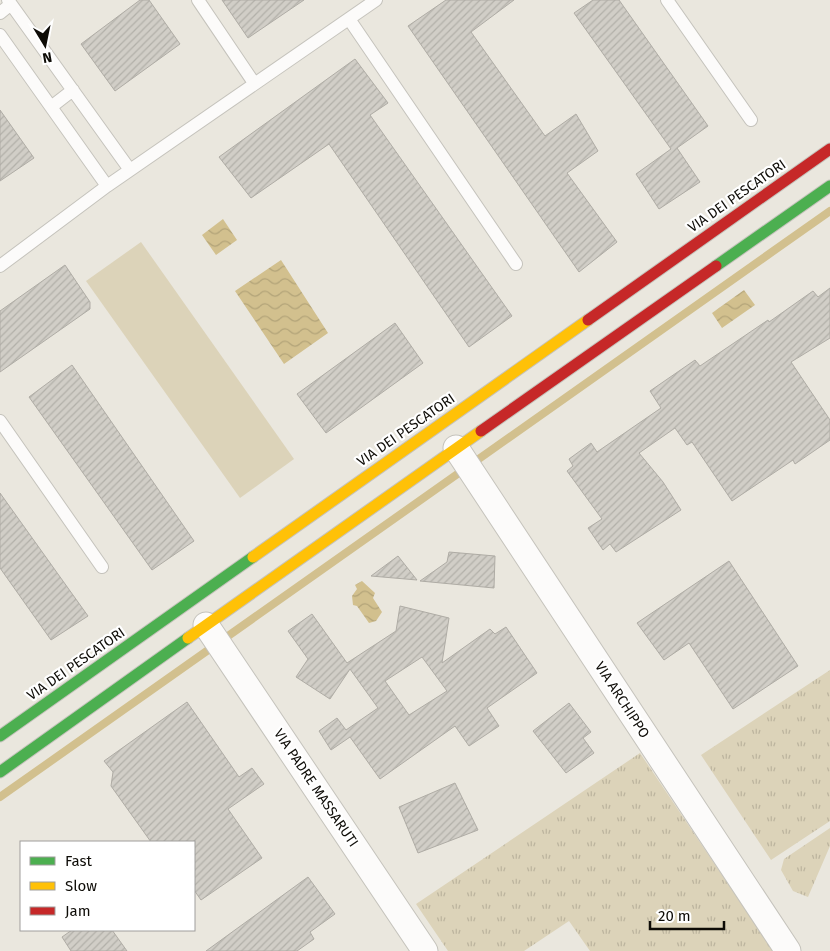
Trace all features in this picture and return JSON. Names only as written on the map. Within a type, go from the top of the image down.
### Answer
[{"type":"street","name":"VIA DEI PESCATORI","points":[[0,736],[830,149]]},
{"type":"street","points":[[0,772],[215,638],[458,452],[830,186]]},
{"type":"street","name":"VIA ARCHIPPO","points":[[458,452],[788,951]]},
{"type":"street","name":"VIA PADRE MASSARUTI","points":[[215,638],[425,951]]},
{"type":"lane","points":[[198,0],[254,83]]},
{"type":"lane","points":[[0,266],[106,186],[376,0]]},
{"type":"lane","points":[[667,0],[750,120]]},
{"type":"lane","points":[[0,12],[10,2],[130,170]]},
{"type":"lane","points":[[349,19],[516,264]]},
{"type":"lane","points":[[0,35],[106,186]]},
{"type":"lane","points":[[51,107],[73,90]]},
{"type":"lane","points":[[0,421],[102,567]]},
{"type":"green space","points":[[141,242],[294,459],[240,498],[86,281]]},
{"type":"green space","points":[[830,670],[830,821],[771,860],[701,755]]},
{"type":"green space","points":[[640,753],[773,951],[590,951],[569,921],[524,951],[448,951],[416,904]]},
{"type":"green space","points":[[830,828],[830,846],[808,897],[793,891],[781,870],[784,859]]},
{"type":"water","points":[[223,219],[237,240],[216,255],[202,235]]},
{"type":"water","points":[[281,260],[328,333],[284,364],[235,291]]},
{"type":"water","points":[[744,290],[755,305],[722,328],[712,313]]},
{"type":"water","points":[[362,581],[375,593],[373,598],[382,612],[376,621],[369,623],[357,606],[353,605],[352,596],[357,589],[355,585]]},
{"type":"building","points":[[140,0],[149,0],[180,44],[115,91],[81,44]]},
{"type":"building","points":[[222,0],[304,0],[248,38]]},
{"type":"building","points":[[446,0],[514,0],[471,32],[545,136],[576,114],[598,151],[567,173],[617,242],[579,272],[408,26]]},
{"type":"building","points":[[593,0],[619,0],[708,126],[677,148],[700,182],[659,209],[636,174],[671,149],[574,13]]},
{"type":"building","points":[[355,59],[388,103],[370,115],[512,316],[469,347],[329,144],[251,198],[219,157]]},
{"type":"building","points":[[0,110],[34,158],[0,181]]},
{"type":"building","points":[[65,265],[90,302],[90,309],[0,372],[0,311]]},
{"type":"building","points":[[830,288],[830,338],[791,362],[830,420],[830,440],[795,464],[793,460],[732,501],[692,442],[687,445],[675,428],[639,453],[663,482],[681,510],[616,552],[610,544],[603,550],[588,528],[602,519],[567,471],[573,466],[569,459],[591,443],[597,452],[661,408],[650,391],[695,360],[700,366],[813,291],[818,297]]},
{"type":"building","points":[[395,323],[423,363],[326,433],[297,394]]},
{"type":"building","points":[[72,365],[194,541],[152,570],[29,397]]},
{"type":"building","points":[[0,493],[88,616],[51,640],[0,568]]},
{"type":"building","points":[[449,552],[495,556],[494,588],[420,581],[447,562]]},
{"type":"building","points":[[398,556],[417,580],[371,576]]},
{"type":"building","points":[[729,561],[798,666],[733,709],[689,643],[664,660],[637,623]]},
{"type":"building","points":[[400,606],[449,618],[442,663],[490,629],[495,634],[506,627],[537,673],[487,708],[499,726],[469,746],[455,726],[380,779],[350,737],[331,750],[319,731],[337,718],[346,730],[378,708],[350,669],[330,699],[296,677],[308,659],[288,631],[312,614],[347,663],[396,631]],"holes":[[[422,657],[447,691],[409,715],[385,681]]]},
{"type":"building","points":[[187,702],[239,777],[252,768],[264,784],[228,809],[262,858],[201,900],[195,891],[195,841],[150,841],[111,786],[113,772],[104,761]]},
{"type":"building","points":[[569,703],[591,732],[583,738],[594,753],[566,773],[533,731]]},
{"type":"building","points":[[455,783],[478,830],[418,853],[399,807]]},
{"type":"building","points":[[308,877],[335,914],[310,932],[314,939],[297,951],[206,951]]},
{"type":"building","points":[[71,931],[113,931],[127,951],[71,951],[62,937]]},
{"type":"waterway","points":[[0,797],[830,211]]},
{"type":"traffic: fast","points":[[716,266],[830,186]]},
{"type":"traffic: fast","points":[[0,736],[253,557]]},
{"type":"traffic: fast","points":[[0,772],[188,638]]},
{"type":"traffic: slow","points":[[253,557],[588,320]]},
{"type":"traffic: slow","points":[[188,638],[481,431]]},
{"type":"traffic: jam","points":[[588,320],[830,149]]},
{"type":"traffic: jam","points":[[481,431],[716,266]]}]
